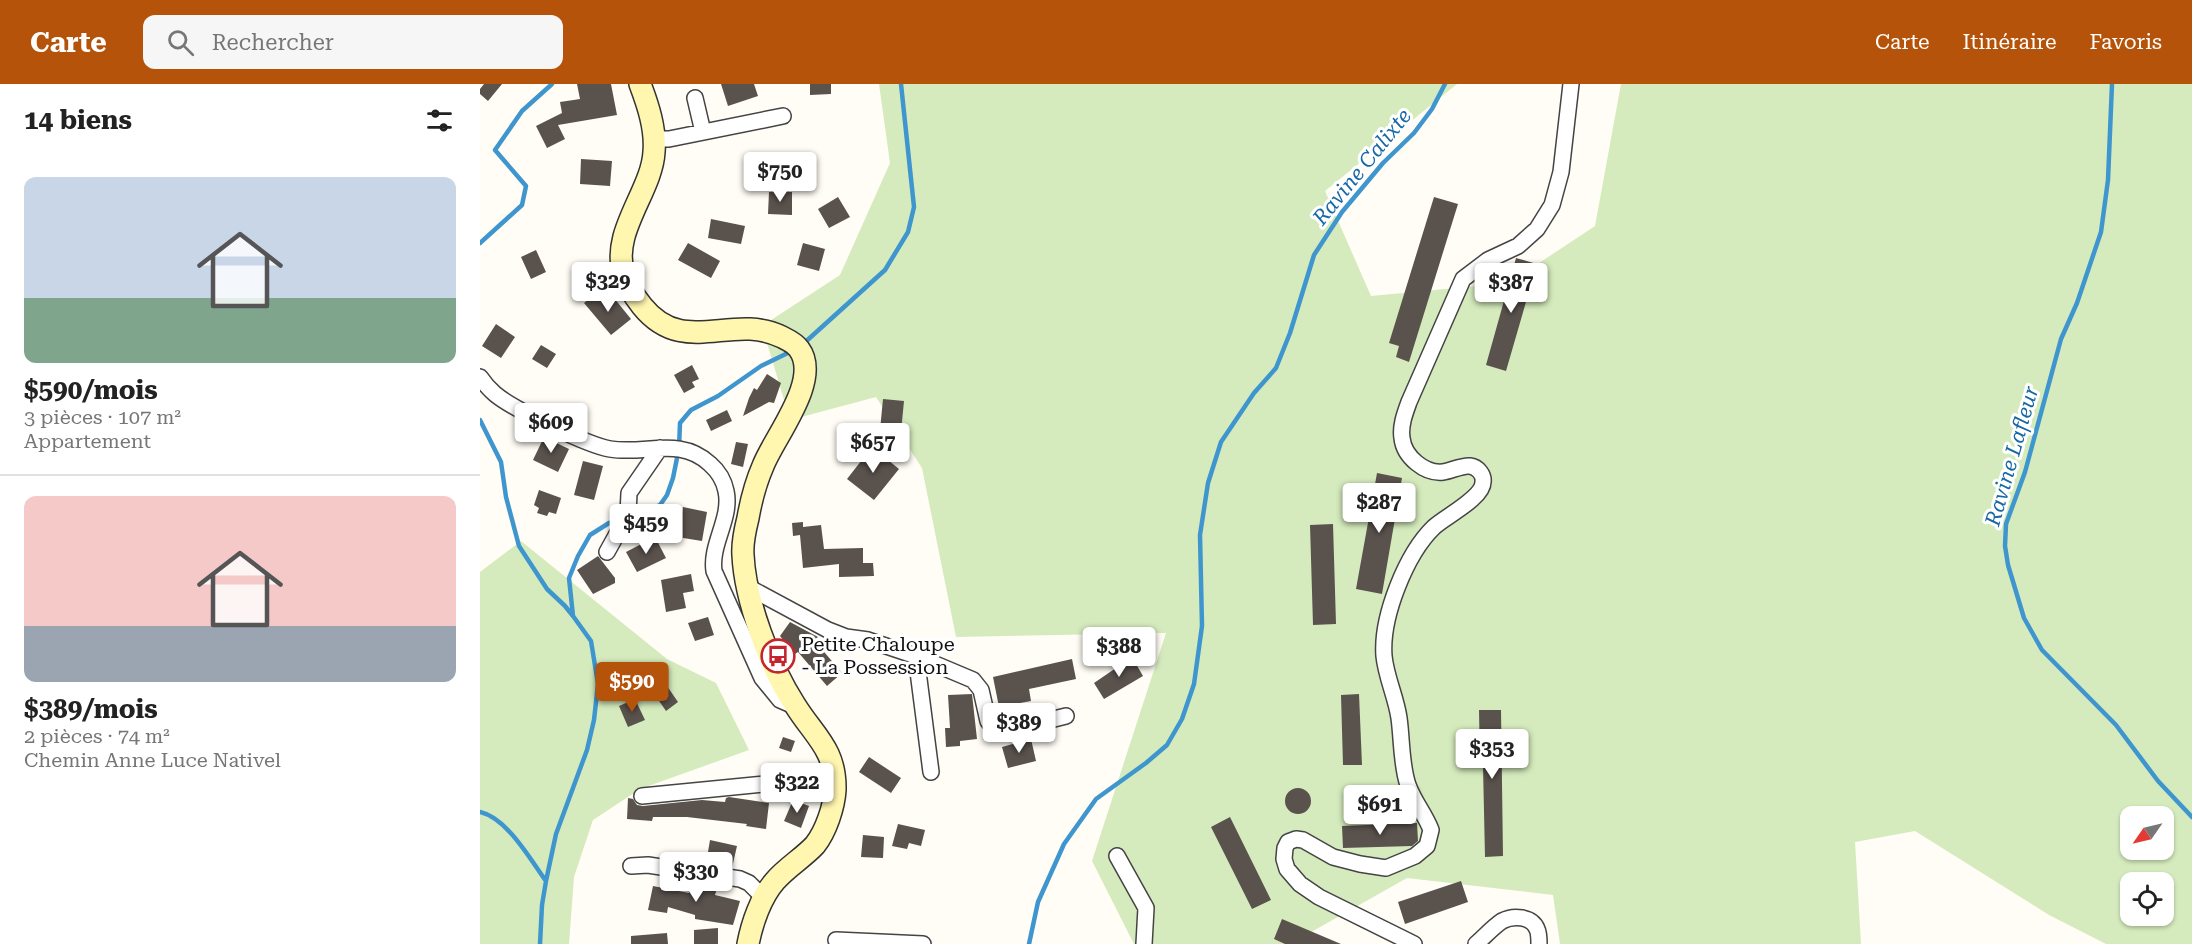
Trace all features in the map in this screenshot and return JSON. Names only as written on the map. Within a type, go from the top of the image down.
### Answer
[{"type":"main road","points":[[640,84],[647,103],[654,151],[652,167],[632,214],[622,247],[623,273],[632,293],[649,314],[663,325],[680,332],[702,333],[729,328],[752,328],[771,332],[788,340],[801,351],[804,360],[805,371],[799,397],[763,465],[748,516],[743,546],[748,587],[762,637],[779,678],[796,707],[823,741],[832,765],[835,792],[830,817],[816,844],[774,882],[757,914],[748,944]]},
{"type":"street","points":[[1414,944],[1319,897],[1300,884],[1287,869],[1284,859],[1285,848],[1288,842],[1296,839],[1303,840],[1333,857],[1386,868],[1415,856],[1427,846],[1431,830],[1407,783],[1398,715],[1384,656],[1388,615],[1405,572],[1421,543],[1434,527],[1476,496],[1483,486],[1483,477],[1479,471],[1470,466],[1444,472],[1430,472],[1415,462],[1401,439],[1403,420],[1408,402],[1463,279],[1488,260],[1518,246],[1537,230],[1552,205],[1561,172],[1571,84]]},
{"type":"street","points":[[695,98],[703,132]]},
{"type":"street","points":[[653,139],[669,139],[783,116]]},
{"type":"street","points":[[480,377],[494,394],[510,405],[587,441],[608,448],[628,450],[683,448],[694,452],[714,468],[722,479],[727,505],[712,562],[714,571],[762,678],[780,700],[796,707]]},
{"type":"street","points":[[607,552],[628,514],[629,493],[660,448]]},
{"type":"street","points":[[748,587],[828,630],[916,656],[973,680],[981,690],[988,721],[994,729],[1002,732],[1066,716]]},
{"type":"street","points":[[916,656],[931,772]]},
{"type":"street","points":[[642,796],[834,777]]},
{"type":"street","points":[[1117,856],[1146,908],[1144,944]]},
{"type":"street","points":[[631,867],[648,865],[740,879],[764,898]]},
{"type":"street","points":[[1476,944],[1502,921],[1512,918],[1523,918],[1532,922],[1537,929],[1539,944]]},
{"type":"street","points":[[836,940],[923,944]]},
{"type":"green space","points":[[879,84],[1457,84],[1325,191],[1371,296],[1509,283],[1595,226],[1621,84],[2192,84],[2192,944],[2106,944],[2049,915],[1915,831],[1855,842],[1861,944],[1560,944],[1553,895],[1407,878],[1290,944],[1134,944],[1092,861],[1166,633],[956,637],[922,468],[876,397],[790,420],[762,326],[840,275],[890,163]]},
{"type":"green space","points":[[521,541],[667,659],[716,683],[749,750],[640,789],[593,820],[574,877],[569,944],[480,944],[480,572]]},
{"type":"building","points":[[484,84],[502,84],[488,101],[480,94],[480,89]]},
{"type":"building","points":[[577,84],[611,84],[617,115],[558,125],[565,139],[547,148],[536,126],[562,113],[560,102],[580,99]]},
{"type":"building","points":[[721,84],[754,84],[758,96],[728,106]]},
{"type":"building","points":[[810,84],[831,84],[831,94],[810,95]]},
{"type":"building","points":[[581,159],[612,161],[610,186],[580,184]]},
{"type":"building","points":[[769,192],[792,192],[792,215],[768,214]]},
{"type":"building","points":[[838,197],[850,217],[829,228],[818,209]]},
{"type":"building","points":[[1434,197],[1458,204],[1409,362],[1396,357],[1399,346],[1389,343]]},
{"type":"building","points":[[711,219],[745,226],[741,244],[708,238]]},
{"type":"building","points":[[688,243],[720,261],[711,278],[678,260]]},
{"type":"building","points":[[803,243],[825,249],[819,271],[797,265]]},
{"type":"building","points":[[536,250],[546,272],[531,279],[521,257]]},
{"type":"building","points":[[1516,258],[1537,264],[1506,371],[1486,365]]},
{"type":"building","points":[[596,293],[605,305],[614,298],[631,319],[611,335],[584,303]]},
{"type":"building","points":[[496,324],[515,337],[501,358],[482,346]]},
{"type":"building","points":[[541,345],[556,354],[547,368],[532,359]]},
{"type":"building","points":[[692,365],[699,379],[692,382],[695,387],[684,393],[674,375]]},
{"type":"building","points":[[767,374],[781,383],[774,403],[769,402],[743,416],[754,388],[757,390]]},
{"type":"building","points":[[883,399],[904,401],[901,432],[880,430]]},
{"type":"building","points":[[727,410],[732,421],[711,431],[706,420]]},
{"type":"building","points":[[544,437],[569,449],[558,472],[533,460]]},
{"type":"building","points":[[736,442],[748,444],[743,467],[731,464]]},
{"type":"building","points":[[872,447],[899,469],[874,500],[847,479]]},
{"type":"building","points":[[583,461],[603,466],[594,500],[574,495]]},
{"type":"building","points":[[1377,473],[1402,478],[1382,594],[1356,589]]},
{"type":"building","points":[[539,490],[561,498],[556,514],[549,512],[547,516],[537,513],[539,508],[534,505]]},
{"type":"building","points":[[683,507],[707,512],[702,541],[677,537]]},
{"type":"building","points":[[803,522],[803,527],[821,525],[824,549],[863,548],[863,563],[873,563],[874,576],[839,577],[839,564],[803,568],[800,535],[793,536],[792,523]]},
{"type":"building","points":[[1333,524],[1336,624],[1313,625],[1310,525]]},
{"type":"building","points":[[655,537],[666,558],[637,572],[626,552]]},
{"type":"building","points":[[598,556],[615,578],[615,583],[593,594],[577,570]]},
{"type":"building","points":[[691,574],[694,591],[683,593],[686,608],[666,612],[661,580]]},
{"type":"building","points":[[708,617],[714,635],[695,641],[688,623]]},
{"type":"building","points":[[790,622],[818,637],[814,640],[842,673],[827,686],[798,652],[795,654],[780,636]]},
{"type":"building","points":[[1132,657],[1143,676],[1104,699],[1094,683]]},
{"type":"building","points":[[1072,659],[1076,679],[1029,689],[1031,701],[999,707],[993,677]]},
{"type":"building","points":[[667,686],[678,702],[666,711],[655,695]]},
{"type":"building","points":[[972,694],[977,739],[960,741],[960,746],[946,747],[945,728],[950,728],[948,695]]},
{"type":"building","points":[[1359,694],[1362,765],[1343,765],[1341,695]]},
{"type":"building","points":[[635,699],[645,720],[628,727],[619,706]]},
{"type":"building","points":[[1479,710],[1501,710],[1503,856],[1485,857]]},
{"type":"building","points":[[783,737],[795,741],[791,752],[779,748]]},
{"type":"building","points":[[1031,739],[1036,761],[1008,768],[1002,747]]},
{"type":"building","points":[[869,757],[901,778],[891,793],[859,772]]},
{"type":"building","points":[[1298,788],[1308,791],[1311,801],[1308,811],[1298,814],[1288,811],[1285,801],[1288,791]]},
{"type":"building","points":[[729,797],[769,803],[766,829],[746,826],[747,824],[687,817],[653,817],[652,821],[627,819],[628,798],[633,799],[637,805],[643,806],[702,800],[725,802]]},
{"type":"building","points":[[793,800],[809,806],[801,828],[784,821]]},
{"type":"building","points":[[1230,817],[1271,900],[1252,909],[1211,827]]},
{"type":"building","points":[[1417,823],[1418,841],[1412,846],[1343,848],[1342,826]]},
{"type":"building","points":[[898,824],[925,830],[921,846],[909,843],[907,849],[892,846]]},
{"type":"building","points":[[863,835],[884,837],[883,858],[861,857]]},
{"type":"building","points":[[710,840],[737,846],[732,868],[706,864]]},
{"type":"building","points":[[1461,881],[1468,902],[1405,924],[1398,902]]},
{"type":"building","points":[[692,882],[718,885],[715,895],[740,901],[733,925],[695,919],[695,915],[668,907],[667,913],[648,910],[653,886],[689,893]]},
{"type":"building","points":[[1282,919],[1341,944],[1285,944],[1274,939]]},
{"type":"building","points":[[718,928],[718,944],[694,944],[694,930]]},
{"type":"building","points":[[667,933],[668,944],[631,944],[631,936]]},
{"type":"waterway","points":[[480,243],[522,205],[526,186],[495,150],[522,111],[552,84]]},
{"type":"waterway","points":[[802,345],[885,270],[908,232],[914,207],[901,84]]},
{"type":"waterway","name":"Ravine Calixte","points":[[1029,944],[1038,902],[1064,844],[1096,799],[1167,745],[1182,719],[1194,684],[1202,626],[1200,535],[1208,483],[1221,442],[1254,393],[1276,368],[1290,333],[1314,255],[1342,212],[1383,163],[1414,133],[1432,109],[1445,84]]},
{"type":"waterway","name":"Ravine Lafleur","points":[[2112,84],[2108,180],[2101,232],[2077,303],[2061,339],[2025,472],[2006,524],[2005,546],[2008,565],[2024,618],[2042,650],[2116,725],[2158,781],[2192,817]]},
{"type":"waterway","points":[[634,515],[660,505],[667,495],[679,448],[680,423],[691,410],[718,396],[761,366],[792,351]]},
{"type":"waterway","points":[[480,420],[501,462],[506,497],[519,546],[547,589],[573,616]]},
{"type":"waterway","points":[[546,881],[556,834],[587,750],[594,720],[598,684],[591,641],[573,616],[569,578],[590,535],[609,523],[620,520]]},
{"type":"waterway","points":[[480,812],[490,816],[509,831],[546,881],[540,944]]},
{"type":"place","name":"Petite Chaloupe - La Possession","points":[[778,656]]}]
